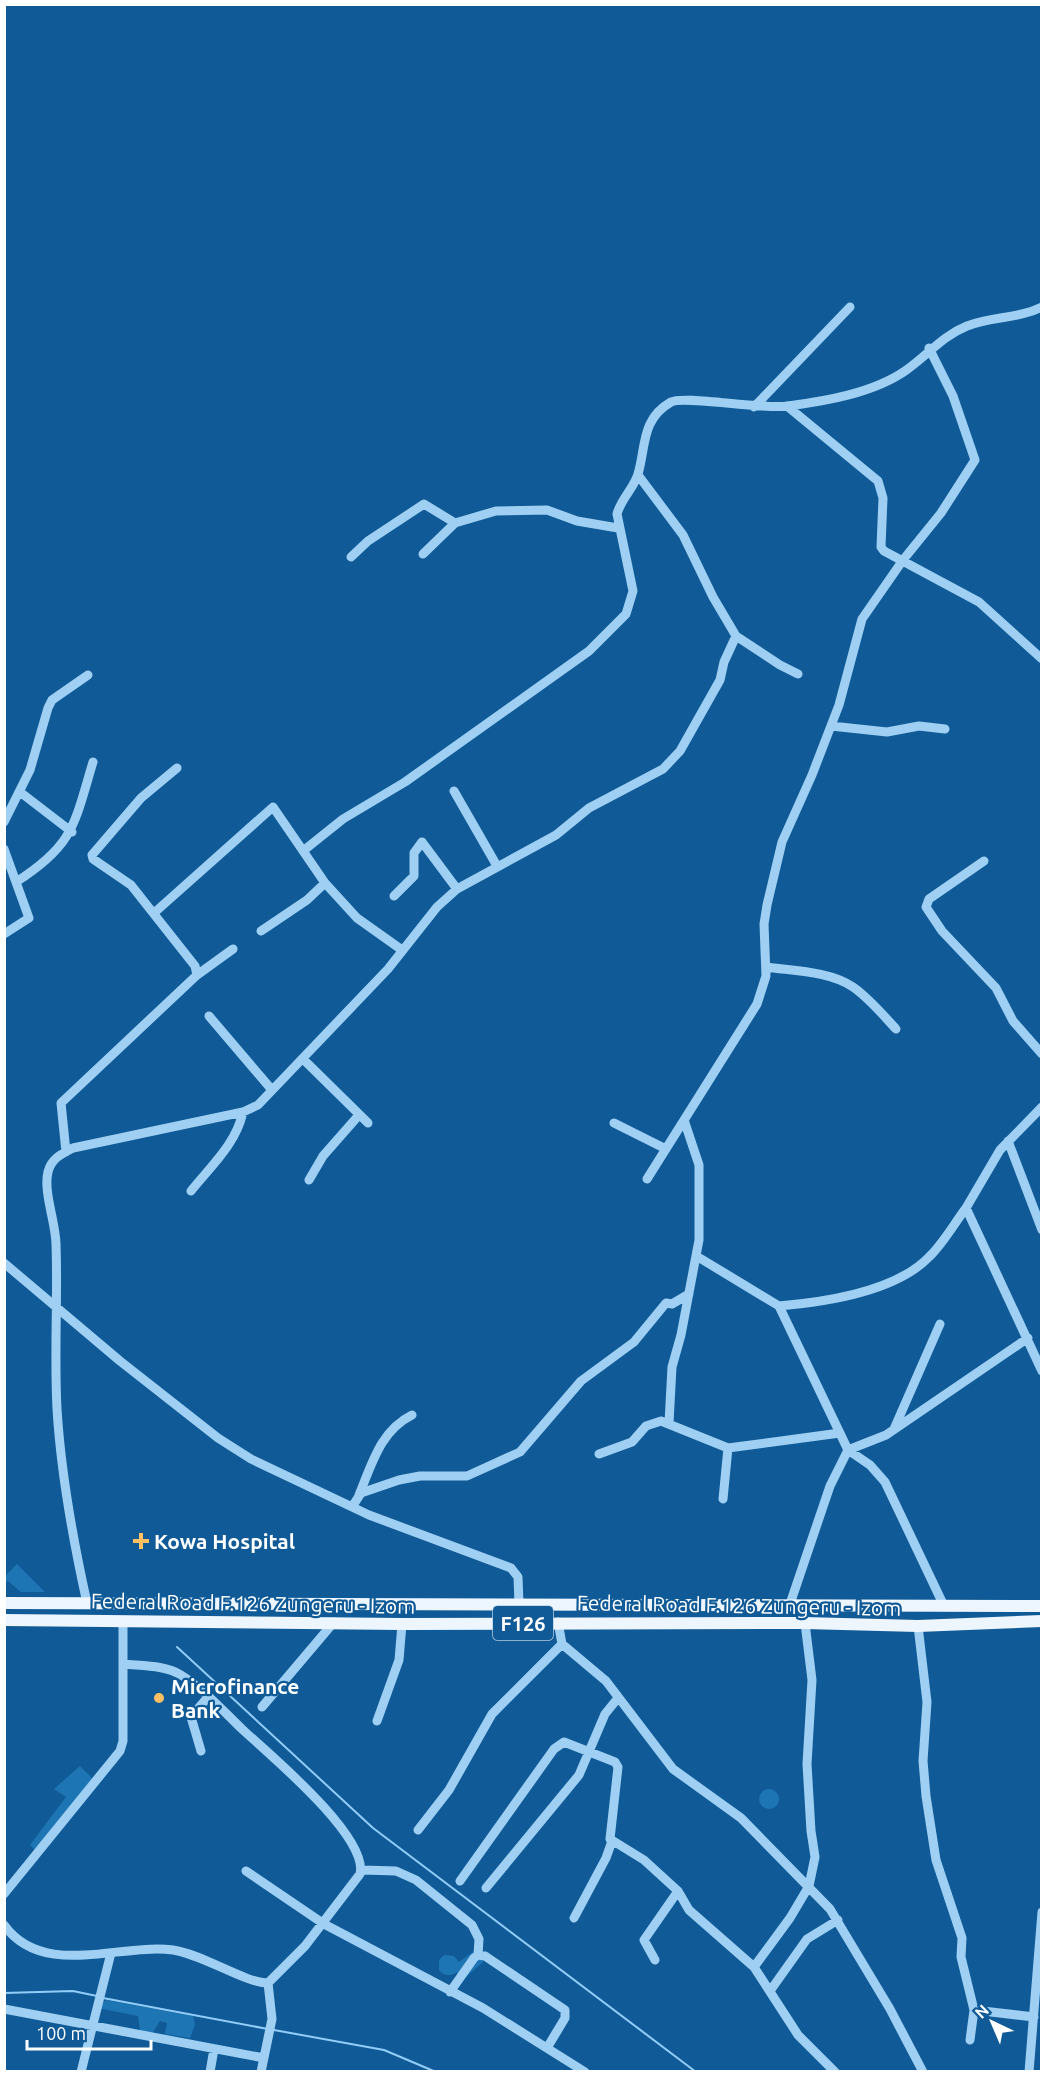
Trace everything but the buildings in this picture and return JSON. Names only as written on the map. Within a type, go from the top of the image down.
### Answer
[{"type":"main road","name":"Federal Road F.126 Zungeru - Izom","points":[[4,1603],[1041,1606]]},
{"type":"main road","points":[[358,1622],[359,1603]]},
{"type":"main road","name":"Federal Road F.126 Zungeru - Izom","points":[[4,1620],[402,1624],[805,1623],[918,1626],[1041,1621]]},
{"type":"street","points":[[754,407],[850,307]]},
{"type":"street","points":[[303,850],[343,819],[405,782],[539,689],[589,651],[619,624],[631,604],[633,591],[618,528],[619,507],[638,476],[647,429],[672,401],[679,399],[754,407],[787,406],[840,396],[886,382],[906,370],[930,348],[967,326],[996,316],[1025,314],[1041,307]]},
{"type":"street","points":[[648,1179],[757,1004],[765,981],[764,924],[782,842],[831,726],[862,618],[903,560],[941,513],[975,460],[953,396],[930,348]]},
{"type":"street","points":[[787,406],[878,481],[883,498],[881,547],[979,602],[1041,659]]},
{"type":"street","points":[[638,476],[683,535],[713,597],[736,636],[798,674]]},
{"type":"street","points":[[351,557],[368,540],[424,504],[455,523]]},
{"type":"street","points":[[423,554],[455,523],[491,512],[540,508],[578,521],[618,528]]},
{"type":"street","points":[[87,1603],[76,1554],[57,1410],[56,1237],[47,1175],[50,1164],[66,1152],[243,1112],[258,1105],[402,950],[437,907],[457,889],[556,836],[589,808],[663,769],[680,751],[720,680],[724,662],[736,636]]},
{"type":"street","points":[[4,822],[30,770],[52,700],[88,675]]},
{"type":"street","points":[[831,726],[887,732],[919,726],[945,729]]},
{"type":"street","points":[[16,882],[45,864],[72,832],[93,762]]},
{"type":"street","points":[[177,768],[141,798],[93,855],[93,859],[131,885],[195,966],[197,975]]},
{"type":"street","points":[[454,791],[497,866]]},
{"type":"street","points":[[20,792],[72,832]]},
{"type":"street","points":[[154,913],[273,807],[325,883],[357,918],[402,950]]},
{"type":"street","points":[[394,896],[414,876],[414,853],[422,842],[457,889]]},
{"type":"street","points":[[4,849],[29,918],[4,934]]},
{"type":"street","points":[[984,861],[929,899],[926,907],[942,931],[996,988],[1013,1022],[1041,1054]]},
{"type":"street","points":[[261,931],[300,905],[325,883]]},
{"type":"street","points":[[66,1152],[61,1103],[197,975],[233,949]]},
{"type":"street","points":[[766,967],[817,974],[846,983],[865,996],[896,1029]]},
{"type":"street","points":[[209,1016],[272,1090]]},
{"type":"street","points":[[303,1059],[368,1123]]},
{"type":"street","points":[[779,1306],[869,1290],[918,1266],[942,1242],[1008,1141],[1041,1107]]},
{"type":"street","points":[[191,1191],[230,1144],[240,1126],[243,1112]]},
{"type":"street","points":[[309,1180],[323,1156],[359,1114]]},
{"type":"street","points":[[669,1423],[672,1367],[698,1257],[701,1189],[699,1165],[684,1120]]},
{"type":"street","points":[[614,1123],[666,1149]]},
{"type":"street","points":[[1008,1141],[1041,1230]]},
{"type":"street","points":[[966,1208],[1028,1338],[1041,1371]]},
{"type":"street","points":[[698,1257],[779,1306],[848,1450],[870,1465],[885,1482],[944,1606]]},
{"type":"street","points":[[4,1263],[120,1361],[218,1438],[251,1459],[352,1507],[511,1568],[518,1577],[519,1604]]},
{"type":"street","points":[[358,1495],[411,1478],[470,1475],[520,1452],[581,1381],[634,1342],[666,1303],[672,1304],[689,1294]]},
{"type":"street","points":[[894,1429],[940,1324]]},
{"type":"street","points":[[790,1604],[830,1486],[848,1450],[894,1429],[1028,1338]]},
{"type":"street","points":[[352,1507],[383,1439],[401,1421],[412,1415]]},
{"type":"street","points":[[599,1454],[632,1442],[646,1426],[661,1421],[728,1449],[840,1432]]},
{"type":"street","points":[[723,1499],[728,1449]]},
{"type":"street","points":[[4,1894],[120,1751],[123,1741],[123,1621]]},
{"type":"street","points":[[262,1707],[303,1655],[334,1622]]},
{"type":"street","points":[[558,1622],[562,1644],[599,1674],[673,1769],[741,1818],[809,1886],[838,1920],[890,2009],[923,2072]]},
{"type":"street","points":[[754,1967],[790,1918],[809,1886],[815,1857],[807,1764],[812,1680],[805,1623]]},
{"type":"street","points":[[377,1721],[399,1660],[402,1624]]},
{"type":"street","points":[[918,1626],[927,1702],[923,1761],[926,1796],[936,1860],[962,1938],[961,1957],[974,2010],[970,2040]]},
{"type":"street","points":[[418,1830],[449,1790],[492,1714],[562,1644]]},
{"type":"street","points":[[123,1664],[175,1672],[208,1697],[302,1784],[336,1821],[352,1845],[362,1870]]},
{"type":"street","points":[[201,1751],[191,1717],[208,1697]]},
{"type":"street","points":[[486,1888],[579,1775],[605,1714],[618,1698]]},
{"type":"street","points":[[460,1881],[556,1746],[564,1742],[589,1750],[615,1762],[618,1767],[610,1839],[612,1841],[606,1858],[574,1918]]},
{"type":"street","points":[[610,1839],[645,1860],[678,1891],[688,1910],[754,1967],[798,2035],[835,2072]]},
{"type":"street","points":[[261,2072],[272,2019],[268,1983],[324,1924],[362,1870]]},
{"type":"street","points":[[362,1870],[396,1871],[416,1880],[472,1925],[479,1939],[478,1955],[450,1992]]},
{"type":"street","points":[[246,1871],[324,1924],[483,2008],[585,2072]]},
{"type":"street","points":[[655,1960],[644,1940],[678,1891]]},
{"type":"street","points":[[1029,2072],[1041,1912]]},
{"type":"street","points":[[770,1991],[807,1939],[838,1920]]},
{"type":"street","points":[[4,1925],[22,1943],[46,1953],[173,1950],[268,1983]]},
{"type":"street","points":[[81,2072],[111,1953]]},
{"type":"street","points":[[478,1955],[485,1956],[565,2010],[565,2018],[547,2048]]},
{"type":"street","points":[[4,2009],[264,2058]]},
{"type":"street","points":[[974,2010],[1034,2017]]},
{"type":"street","points":[[210,2072],[214,2049]]},
{"type":"shaded area","points":[[17,1564],[45,1592],[21,1592],[8,1581],[5,1583],[5,1576]]},
{"type":"shaded area","points":[[80,1766],[94,1780],[36,1851],[30,1845],[66,1797],[54,1789]]},
{"type":"shaded area","points":[[769,1789],[776,1792],[779,1799],[776,1806],[769,1809],[762,1806],[759,1799],[762,1792]]},
{"type":"shaded area","points":[[474,1951],[484,1953],[483,1962],[466,1977],[457,1977],[457,1972],[445,1975],[439,1970],[439,1960],[444,1955],[454,1956],[459,1962]]},
{"type":"shaded area","points":[[106,2000],[193,2016],[195,2025],[190,2038],[165,2034],[167,2023],[160,2021],[152,2034],[140,2031],[138,2016],[98,2008]]},
{"type":"waterway","points":[[177,1647],[373,1828],[696,2072]]},
{"type":"waterway","points":[[4,1993],[73,1991],[97,1996]]},
{"type":"waterway","points":[[103,1998],[268,2029]]},
{"type":"waterway","points":[[274,2030],[384,2050],[436,2072]]},
{"type":"place","name":"Kowa Hospital","points":[[141,1541]]},
{"type":"place","name":"Microfinance Bank","points":[[159,1698]]}]
